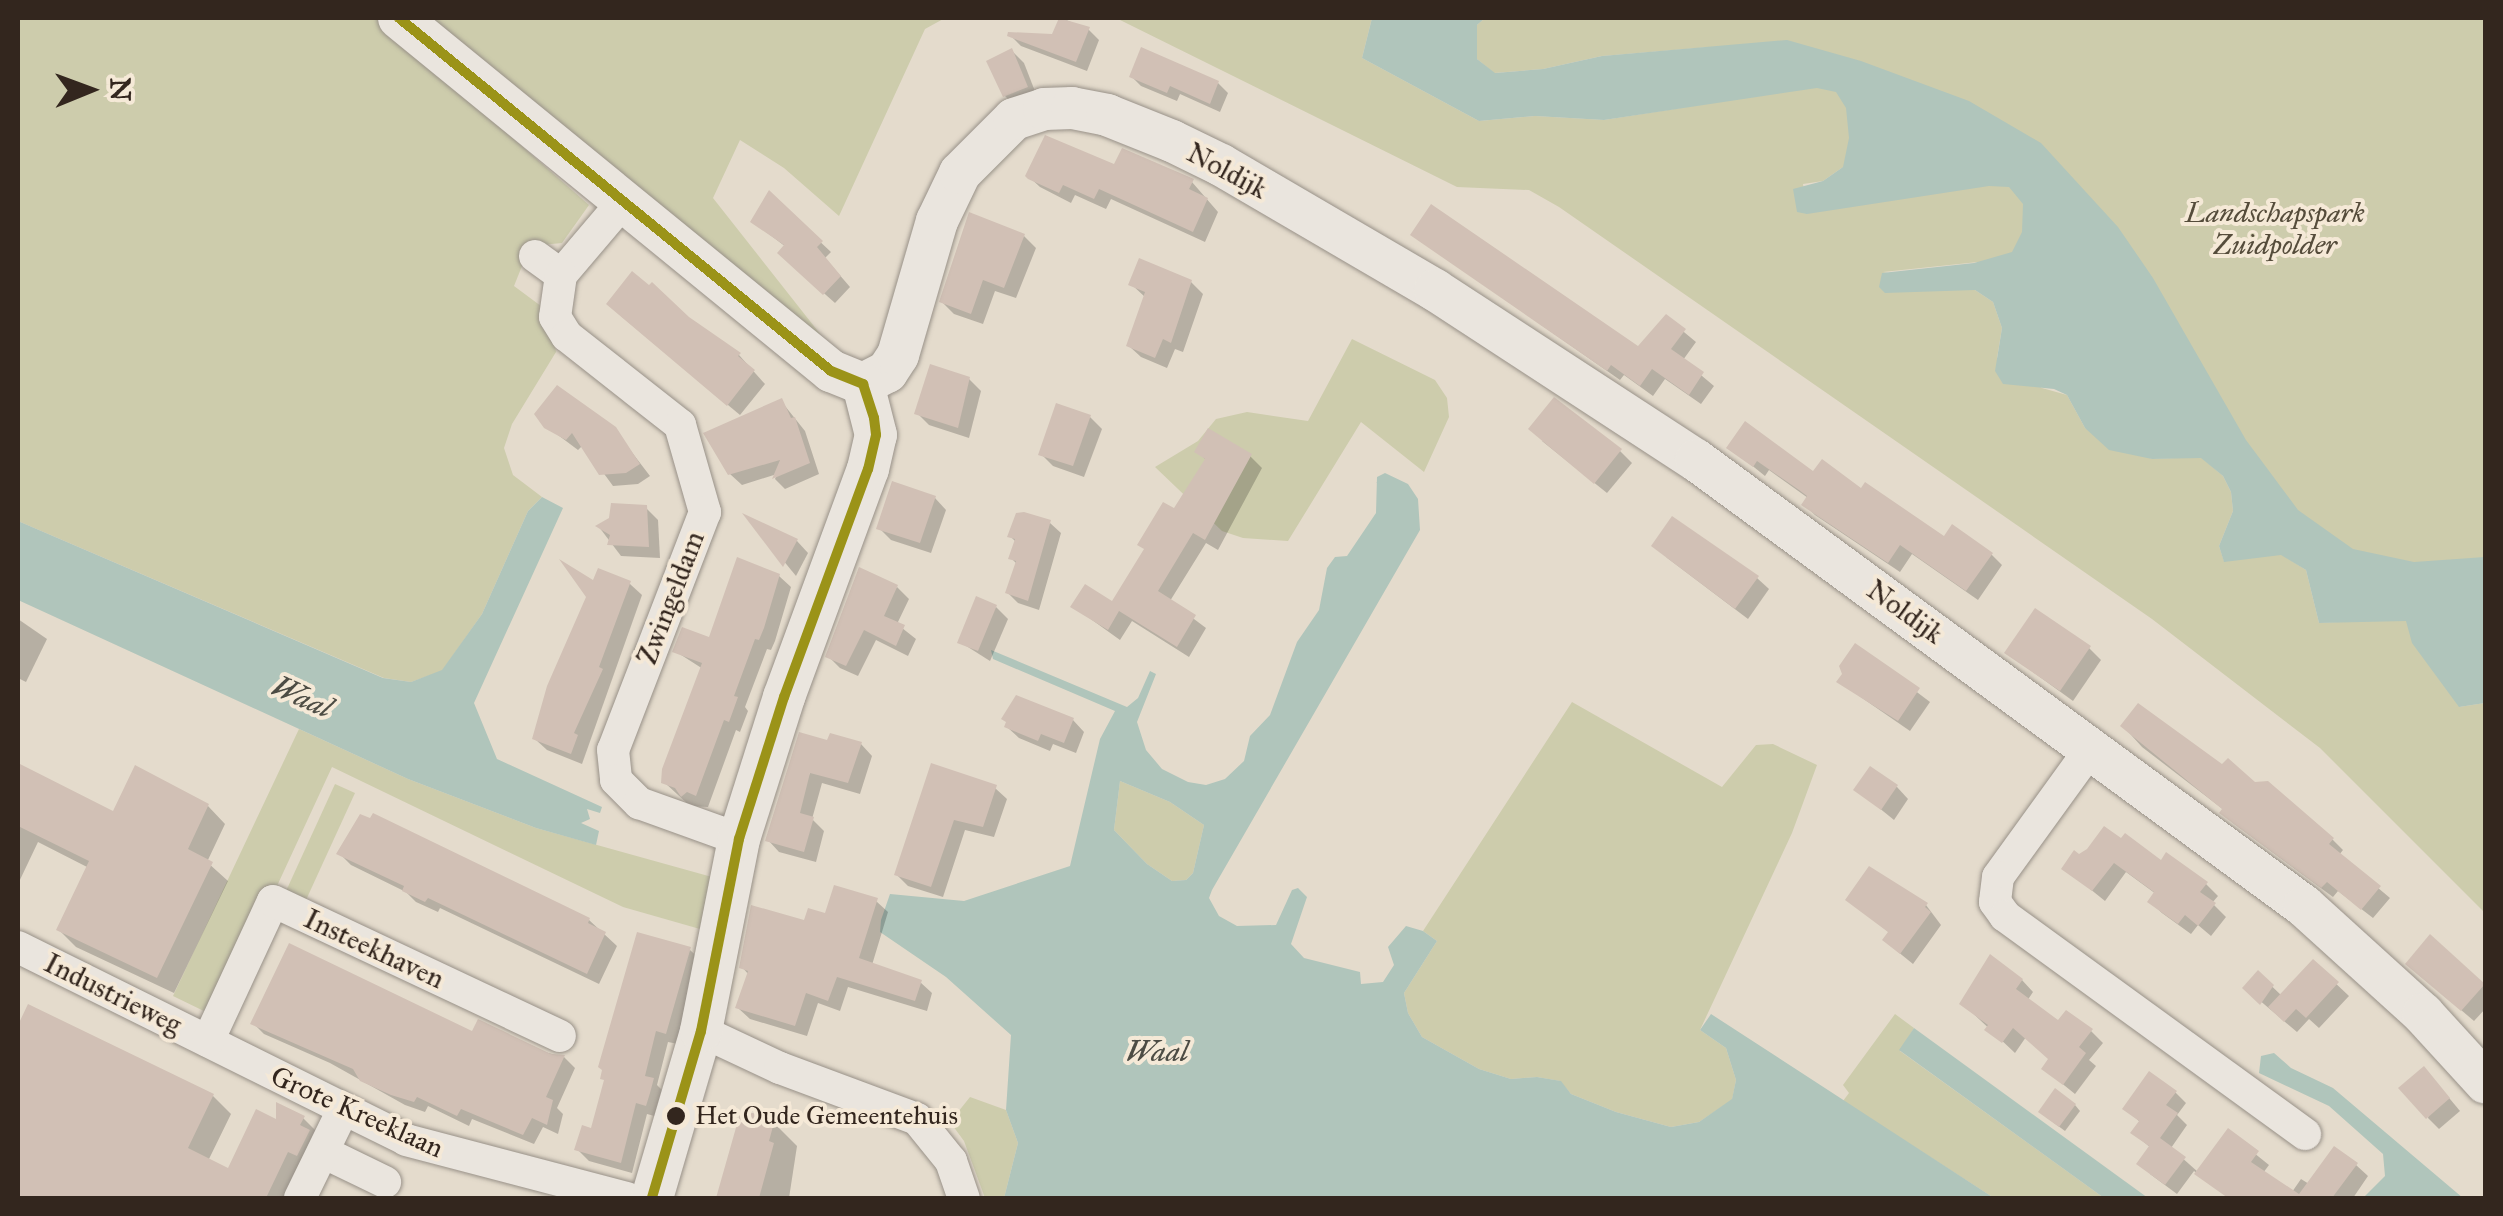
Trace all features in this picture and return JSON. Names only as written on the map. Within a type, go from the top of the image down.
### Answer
[{"type":"street","points":[[400,18],[830,371],[863,384],[876,436],[868,470],[784,697],[736,857],[701,1032],[652,1198]]},
{"type":"street","name":"Noldijk","points":[[863,384],[887,372],[898,355],[937,221],[960,173],[986,144],[1014,119],[1044,109],[1072,108],[1107,115],[1230,170],[1557,366],[2092,747],[2319,918],[2422,1014],[2486,1083]]},
{"type":"street","name":"Zwingeldam","points":[[624,202],[548,266],[555,317],[568,336],[680,425],[705,512],[613,750],[616,780],[639,803],[736,857]]},
{"type":"street","points":[[2092,747],[1998,877],[1995,902],[2005,916],[2305,1134]]},
{"type":"street","name":"Insteekhaven","points":[[208,1041],[273,901],[560,1036]]},
{"type":"street","name":"Industrieweg","points":[[18,947],[208,1041]]},
{"type":"street","points":[[701,1032],[780,1068],[917,1119],[951,1161],[964,1198]]},
{"type":"street","name":"Grote Kreeklaan","points":[[208,1041],[406,1140],[627,1198]]},
{"type":"street","points":[[300,1198],[343,1110]]},
{"type":"street","points":[[323,1152],[381,1190],[406,1140]]},
{"type":"green space","points":[[18,18],[376,18],[589,205],[562,243],[530,246],[514,286],[549,312],[556,352],[512,424],[504,448],[513,475],[542,497],[528,511],[482,614],[442,671],[411,682],[384,678],[18,521]]},
{"type":"green space","points":[[427,18],[945,18],[925,29],[839,216],[784,168],[740,140],[713,198],[843,363]]},
{"type":"green space","name":"Landschapspark Zuidpolder","points":[[1116,18],[1372,18],[1362,58],[1479,121],[1535,116],[1604,120],[1769,94],[1710,47],[1602,56],[1543,69],[1494,73],[1477,59],[1477,25],[1485,18],[2485,18],[2485,691],[2459,707],[2485,703],[2485,913],[2320,748],[2152,619],[1559,207],[1529,190],[1457,187]],"holes":[[[1843,167],[1807,214],[1803,184],[1823,181]],[[1978,262],[2396,619],[2319,623],[2306,570],[2281,554],[2224,561],[2219,546],[2233,511],[2231,492],[2223,476],[2201,457],[2152,459],[2085,428],[2067,395],[2042,388],[1997,358],[2002,328],[1993,302],[1975,290],[1883,272]]]},
{"type":"green space","points":[[1352,339],[1435,380],[1447,398],[1449,417],[1424,472],[1361,422],[1288,541],[1243,538],[1222,531],[1155,467],[1198,441],[1216,419],[1247,412],[1308,421]]},
{"type":"green space","points":[[1572,702],[1722,787],[1756,745],[1773,744],[1817,765],[1792,833],[1700,1030],[1726,1048],[1736,1080],[1732,1100],[1699,1122],[1671,1127],[1571,1094],[1560,1081],[1537,1077],[1511,1079],[1479,1069],[1422,1037],[1408,1013],[1404,993],[1437,941],[1423,931]]},
{"type":"green space","points":[[299,729],[408,779],[536,828],[712,877],[707,931],[623,907],[332,767],[277,886],[271,885],[210,1014],[173,996]]},
{"type":"green space","points":[[1120,781],[1170,802],[1204,825],[1193,873],[1186,880],[1172,881],[1147,864],[1114,830]]},
{"type":"green space","points":[[335,784],[355,793],[306,900],[286,891]]},
{"type":"green space","points":[[1895,1014],[1914,1028],[1900,1051],[2104,1198],[1994,1198],[1843,1101],[1849,1093],[1843,1085]]},
{"type":"green space","points":[[970,1097],[1006,1110],[1018,1143],[1004,1198],[985,1198],[964,1141],[950,1122]]},
{"type":"water","points":[[1372,18],[1485,18],[1477,25],[1477,59],[1495,73],[1543,69],[1602,56],[1787,40],[1861,61],[1969,101],[2041,143],[2118,227],[2153,278],[2246,440],[2298,510],[2353,549],[2414,562],[2485,557],[2485,703],[2459,707],[2412,643],[2406,621],[2319,623],[2306,570],[2281,555],[2224,562],[2219,546],[2233,511],[2231,492],[2223,476],[2201,458],[2152,459],[2109,450],[2085,428],[2067,395],[2054,389],[2003,384],[1995,371],[2002,328],[1993,302],[1975,290],[1885,293],[1879,287],[1882,273],[1974,263],[2012,252],[2022,232],[2023,204],[2009,187],[1989,186],[1807,214],[1797,212],[1793,189],[1823,181],[1843,167],[1849,138],[1846,108],[1836,92],[1817,88],[1604,120],[1535,116],[1479,121],[1362,58]]},
{"type":"water","name":"Waal","points":[[1385,473],[1408,484],[1418,499],[1420,530],[1212,890],[1209,898],[1219,916],[1237,926],[1276,925],[1292,890],[1298,888],[1307,897],[1291,944],[1304,958],[1360,972],[1361,984],[1383,982],[1394,965],[1388,947],[1406,926],[1423,931],[1437,941],[1404,993],[1408,1013],[1422,1037],[1479,1069],[1511,1079],[1537,1077],[1561,1081],[1571,1094],[1671,1127],[1699,1122],[1732,1099],[1736,1080],[1726,1048],[1700,1030],[1711,1014],[1994,1198],[1004,1198],[1018,1143],[1006,1110],[1011,1035],[946,977],[880,932],[881,920],[890,894],[964,901],[1070,866],[1100,739],[1115,711],[993,659],[991,650],[1127,707],[1138,698],[1150,671],[1156,674],[1137,722],[1146,750],[1162,769],[1188,782],[1206,785],[1225,779],[1244,761],[1250,736],[1270,715],[1297,642],[1319,610],[1327,568],[1335,557],[1347,556],[1376,513],[1377,477]],"holes":[[[1120,781],[1170,802],[1204,825],[1193,873],[1186,880],[1172,881],[1147,864],[1114,830]]]},
{"type":"water","points":[[542,497],[563,508],[474,703],[497,759],[602,807],[600,813],[587,809],[590,819],[581,823],[599,831],[596,845],[536,828],[408,779],[18,600],[18,521],[383,678],[411,682],[442,670],[482,614],[528,511]]},
{"type":"water","points":[[1914,1028],[2148,1198],[2104,1198],[1899,1050]]},
{"type":"water","points":[[2274,1053],[2291,1068],[2333,1088],[2463,1198],[2363,1198],[2385,1176],[2383,1154],[2329,1106],[2259,1073],[2261,1056]]},
{"type":"building","points":[[1059,18],[1090,27],[1076,62],[1007,36],[1008,32],[1052,34]]},
{"type":"building","points":[[1141,47],[1219,81],[1210,104],[1170,86],[1167,93],[1129,77]]},
{"type":"building","points":[[1012,48],[1028,87],[1003,97],[986,61]]},
{"type":"building","points":[[1045,135],[1114,164],[1122,148],[1194,179],[1189,189],[1208,198],[1193,232],[1099,189],[1094,199],[1063,185],[1059,193],[1028,179],[1025,176]]},
{"type":"building","points":[[769,190],[823,241],[817,247],[841,276],[823,295],[777,253],[784,245],[750,222]]},
{"type":"building","points":[[1431,204],[1638,346],[1666,314],[1686,329],[1671,349],[1704,372],[1689,395],[1652,369],[1640,386],[1611,365],[1607,371],[1410,235]]},
{"type":"building","points":[[969,212],[1025,234],[1004,288],[983,280],[971,314],[939,302]]},
{"type":"building","points":[[1139,258],[1192,280],[1171,343],[1163,339],[1155,358],[1126,346],[1145,292],[1128,285]]},
{"type":"building","points":[[632,271],[649,285],[652,282],[689,317],[741,353],[738,356],[755,370],[727,406],[606,304]]},
{"type":"building","points":[[930,364],[970,377],[958,428],[914,414]]},
{"type":"building","points":[[557,385],[616,427],[640,464],[626,473],[599,475],[572,433],[566,440],[544,428],[534,414]]},
{"type":"building","points":[[1554,397],[1622,449],[1594,484],[1528,429]]},
{"type":"building","points":[[782,398],[791,418],[795,417],[810,463],[772,479],[780,460],[728,475],[703,433]]},
{"type":"building","points":[[1056,403],[1091,415],[1073,466],[1038,455]]},
{"type":"building","points":[[1745,421],[1813,471],[1822,459],[1861,488],[1865,482],[1944,536],[1952,524],[1993,553],[1966,591],[1900,545],[1888,563],[1801,505],[1807,496],[1799,490],[1757,461],[1753,467],[1726,448]]},
{"type":"building","points":[[1208,428],[1252,454],[1205,540],[1193,533],[1158,591],[1196,615],[1177,647],[1119,611],[1108,630],[1070,607],[1085,584],[1112,601],[1144,549],[1137,545],[1163,502],[1174,508],[1205,459],[1194,452]]},
{"type":"building","points":[[892,481],[936,496],[920,543],[876,529]]},
{"type":"building","points":[[611,503],[647,505],[649,547],[607,545],[610,535],[595,526],[609,518]]},
{"type":"building","points":[[742,513],[798,539],[783,567]]},
{"type":"building","points":[[1016,513],[1051,520],[1028,601],[1005,593],[1016,561],[1008,559],[1015,539],[1007,537]]},
{"type":"building","points":[[1672,516],[1759,576],[1735,609],[1651,546]]},
{"type":"building","points":[[737,557],[780,574],[764,628],[759,640],[755,639],[734,696],[738,697],[729,722],[724,720],[696,796],[687,792],[681,797],[675,788],[661,783],[662,769],[702,663],[672,652],[682,627],[709,637]]},
{"type":"building","points":[[559,559],[593,580],[598,568],[631,581],[599,667],[603,669],[574,733],[578,735],[571,754],[532,739],[547,686],[586,597]]},
{"type":"building","points":[[859,567],[898,585],[884,616],[905,625],[896,646],[864,630],[846,666],[825,657]]},
{"type":"building","points":[[976,596],[997,605],[978,651],[957,643]]},
{"type":"building","points":[[2035,608],[2091,646],[2060,691],[2004,653]]},
{"type":"building","points":[[1855,643],[1920,688],[1898,721],[1836,682],[1842,674],[1839,666]]},
{"type":"building","points":[[1016,695],[1074,718],[1064,743],[1041,734],[1038,741],[1004,727],[1006,722],[1001,719]]},
{"type":"building","points":[[2138,703],[2222,764],[2228,758],[2255,782],[2268,781],[2334,838],[2329,844],[2381,886],[2361,910],[2327,882],[2321,888],[2219,813],[2222,809],[2120,726]]},
{"type":"building","points":[[799,732],[827,740],[830,733],[862,742],[848,783],[810,773],[800,813],[814,817],[804,852],[765,841]]},
{"type":"building","points":[[18,763],[113,811],[135,765],[209,804],[188,849],[213,862],[157,978],[56,930],[89,861],[18,826]]},
{"type":"building","points":[[931,763],[997,785],[983,827],[954,820],[931,887],[894,875]]},
{"type":"building","points":[[1870,766],[1898,785],[1881,810],[1853,790]]},
{"type":"building","points":[[373,813],[590,918],[588,923],[606,932],[587,974],[428,898],[425,902],[402,891],[404,886],[336,854],[360,814],[370,818]]},
{"type":"building","points":[[2104,826],[2121,838],[2125,833],[2161,860],[2166,852],[2208,882],[2200,892],[2216,903],[2198,926],[2185,915],[2178,924],[2147,902],[2154,892],[2114,863],[2092,891],[2061,869],[2074,850],[2079,854],[2087,849]]},
{"type":"building","points":[[1869,866],[1928,903],[1925,907],[1931,912],[1900,954],[1882,940],[1888,932],[1845,900]]},
{"type":"building","points":[[834,885],[878,898],[859,958],[922,980],[915,1001],[837,977],[828,1001],[806,993],[795,1026],[735,1008],[748,971],[739,968],[751,905],[804,920],[808,908],[825,913]]},
{"type":"building","points":[[637,932],[691,947],[666,1034],[656,1031],[645,1076],[654,1078],[646,1106],[636,1103],[621,1163],[574,1150],[582,1125],[591,1128],[604,1080],[600,1079],[602,1070],[598,1067]]},
{"type":"building","points":[[2430,934],[2485,984],[2461,1011],[2405,964]]},
{"type":"building","points":[[289,943],[472,1031],[478,1019],[551,1054],[565,1055],[546,1097],[553,1100],[547,1125],[532,1118],[523,1135],[461,1109],[457,1116],[417,1097],[414,1102],[391,1095],[360,1081],[353,1069],[250,1024]]},
{"type":"building","points":[[1990,954],[2023,979],[2016,989],[2058,1020],[2066,1010],[2093,1029],[2079,1047],[2086,1053],[2063,1085],[2041,1069],[2048,1059],[2013,1028],[2002,1043],[1984,1030],[1988,1025],[1959,1004]]},
{"type":"building","points":[[2313,959],[2339,982],[2306,1018],[2296,1009],[2284,1022],[2268,1007]]},
{"type":"building","points":[[2258,970],[2274,985],[2260,1005],[2242,988]]},
{"type":"building","points":[[28,1004],[214,1094],[188,1148],[228,1168],[256,1109],[276,1119],[276,1102],[305,1116],[300,1125],[310,1130],[297,1156],[288,1152],[266,1198],[18,1198],[18,1025]]},
{"type":"building","points":[[2424,1066],[2450,1098],[2426,1119],[2398,1088]]},
{"type":"building","points":[[2149,1071],[2177,1091],[2166,1105],[2178,1113],[2160,1138],[2186,1157],[2165,1185],[2136,1164],[2149,1146],[2130,1133],[2139,1121],[2122,1109]]},
{"type":"building","points":[[2055,1088],[2076,1104],[2059,1127],[2038,1112]]},
{"type":"building","points":[[741,1110],[775,1119],[769,1141],[774,1143],[759,1198],[716,1198]]},
{"type":"building","points":[[2228,1128],[2259,1151],[2251,1162],[2299,1194],[2334,1146],[2358,1163],[2332,1198],[2228,1198],[2194,1174]]},
{"type":"transit line","points":[[399,18],[831,371],[863,384],[874,418],[876,435],[868,469],[784,697],[739,839],[701,1031],[652,1198]]},
{"type":"place","name":"Het Oude Gemeentehuis","points":[[676,1116]]}]
